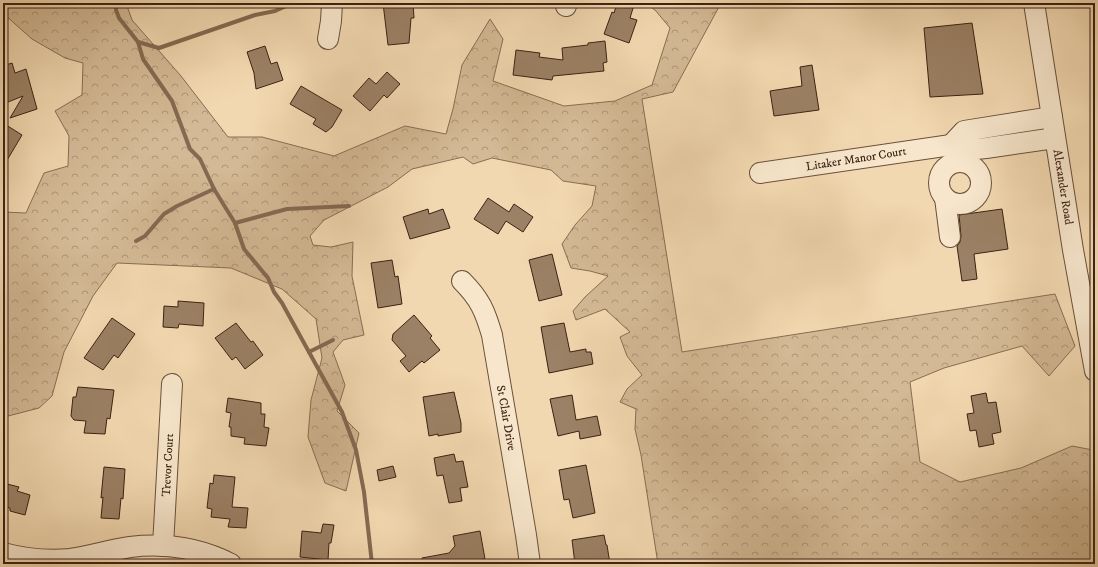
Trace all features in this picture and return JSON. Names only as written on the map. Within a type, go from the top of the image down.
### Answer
[{"type":"street","points":[[328,40],[332,3]]},
{"type":"street","name":"Alexander Road","points":[[1034,3],[1072,250],[1095,371]]},
{"type":"street","points":[[951,145],[964,131],[1052,117]]},
{"type":"street","points":[[995,126],[997,147]]},
{"type":"street","name":"Litaker Manor Court","points":[[760,174],[951,145],[966,150],[1055,138]]},
{"type":"street","points":[[927,148],[935,164],[942,172]]},
{"type":"street","points":[[965,162],[972,166],[980,176],[979,190],[976,196],[964,203],[957,204],[945,198],[939,186],[939,179],[946,167],[952,163],[965,162]]},
{"type":"street","points":[[945,198],[950,237]]},
{"type":"street","name":"St Clair Drive","points":[[462,281],[478,299],[486,315],[492,335],[530,564]]},
{"type":"street","name":"Trevor Court","points":[[163,546],[172,384]]},
{"type":"street","points":[[3,553],[48,562],[130,547],[163,546],[199,551],[231,564]]},
{"type":"green space","points":[[3,3],[126,3],[132,20],[181,76],[228,137],[262,137],[334,156],[405,126],[446,134],[462,65],[490,19],[503,39],[493,81],[564,106],[615,101],[652,85],[670,28],[656,11],[646,3],[721,3],[673,92],[642,99],[682,352],[1055,294],[1075,346],[1049,376],[1022,346],[944,368],[910,382],[920,462],[960,482],[1021,468],[1072,446],[1093,450],[1095,483],[1095,564],[658,564],[641,455],[635,429],[636,409],[620,402],[627,389],[642,375],[627,356],[620,337],[630,332],[605,309],[576,320],[573,311],[585,297],[608,276],[571,268],[562,244],[575,225],[592,206],[596,186],[563,181],[551,170],[492,158],[473,164],[463,157],[412,169],[388,187],[324,220],[310,236],[313,245],[331,247],[353,242],[352,276],[364,335],[343,340],[333,352],[345,385],[337,411],[359,433],[346,491],[325,483],[308,437],[311,400],[322,358],[316,319],[282,289],[231,268],[117,263],[93,296],[64,352],[52,396],[39,408],[8,416],[3,413],[3,212],[26,213],[44,173],[68,166],[69,136],[55,111],[82,95],[83,63],[65,58],[32,39],[5,15]]},
{"type":"building","points":[[383,3],[413,3],[414,18],[411,18],[409,43],[388,45]]},
{"type":"building","points":[[617,3],[628,3],[634,5],[630,18],[637,20],[629,43],[604,34]]},
{"type":"building","points":[[972,23],[983,94],[930,97],[924,28]]},
{"type":"building","points":[[605,41],[607,62],[603,63],[604,71],[553,76],[552,80],[513,75],[516,50],[540,53],[539,57],[563,60],[562,48],[588,45],[588,43]]},
{"type":"building","points":[[265,46],[271,64],[277,62],[283,80],[256,89],[254,73],[247,52]]},
{"type":"building","points":[[12,63],[15,73],[26,69],[37,109],[10,118],[23,96],[3,104],[3,66]]},
{"type":"building","points":[[812,65],[819,110],[774,116],[770,91],[802,86],[800,67]]},
{"type":"building","points":[[387,72],[400,84],[387,98],[384,95],[370,111],[353,96],[369,78],[376,84]]},
{"type":"building","points":[[301,86],[342,110],[332,127],[326,132],[313,124],[316,119],[290,104]]},
{"type":"building","points":[[3,123],[22,135],[3,167]]},
{"type":"building","points":[[488,198],[509,212],[514,204],[533,217],[523,232],[506,221],[498,234],[474,219]]},
{"type":"building","points":[[428,209],[429,214],[443,209],[450,228],[410,239],[403,217]]},
{"type":"building","points":[[1002,209],[1008,249],[974,254],[977,279],[962,281],[957,246],[960,242],[961,236],[959,215]]},
{"type":"building","points":[[552,254],[562,295],[539,301],[529,260]]},
{"type":"building","points":[[392,260],[395,277],[398,276],[402,304],[378,308],[371,263]]},
{"type":"building","points":[[178,301],[204,303],[203,326],[179,324],[178,328],[163,327],[164,306],[178,307]]},
{"type":"building","points":[[414,315],[432,336],[430,338],[440,350],[424,363],[422,361],[409,372],[400,361],[406,356],[392,340],[393,334]]},
{"type":"building","points":[[112,318],[135,334],[118,358],[114,355],[103,370],[84,358]]},
{"type":"building","points":[[236,323],[251,342],[253,341],[263,355],[245,369],[236,357],[232,360],[215,338]]},
{"type":"building","points":[[564,323],[570,352],[586,349],[586,352],[591,352],[593,364],[549,373],[541,327]]},
{"type":"building","points":[[78,387],[114,390],[110,419],[107,418],[105,434],[84,433],[86,421],[74,420],[71,416],[73,397],[76,397]]},
{"type":"building","points":[[454,392],[461,423],[461,432],[429,436],[423,397]]},
{"type":"building","points":[[986,393],[988,403],[996,402],[1001,432],[992,434],[994,444],[979,447],[976,430],[970,431],[967,414],[974,413],[971,396]]},
{"type":"building","points":[[572,395],[576,420],[597,416],[601,435],[580,439],[579,431],[558,436],[550,399]]},
{"type":"building","points":[[228,398],[261,403],[261,414],[265,414],[264,427],[269,428],[266,446],[244,444],[245,438],[231,436],[231,427],[229,427],[231,413],[226,412]]},
{"type":"building","points":[[454,454],[456,462],[463,461],[468,487],[460,488],[462,501],[449,503],[443,475],[437,476],[434,458]]},
{"type":"building","points":[[586,465],[595,513],[573,518],[569,499],[564,500],[559,470]]},
{"type":"building","points":[[393,466],[396,477],[379,481],[377,470]]},
{"type":"building","points":[[104,467],[125,469],[123,499],[121,498],[119,519],[101,518]]},
{"type":"building","points":[[214,475],[235,477],[232,507],[248,508],[246,528],[228,527],[230,519],[211,517],[212,509],[207,508],[210,483],[213,484]]},
{"type":"building","points":[[3,483],[19,487],[17,491],[30,495],[25,515],[10,511],[10,508],[3,506]]},
{"type":"building","points":[[323,524],[334,525],[331,543],[329,543],[328,560],[300,557],[302,531],[321,533]]},
{"type":"building","points":[[480,531],[485,559],[476,560],[472,564],[422,564],[422,558],[449,553],[455,546],[453,536]]},
{"type":"building","points":[[604,535],[610,564],[575,564],[572,540]]},
{"type":"waterway","points":[[116,3],[116,10],[119,18],[138,42],[143,59],[172,101],[190,149],[200,159],[214,189],[235,223],[244,249],[268,278],[274,292],[282,303],[342,412],[356,450],[364,492],[372,564]]},
{"type":"waterway","points":[[138,42],[159,48],[255,15],[275,11],[293,3]]},
{"type":"waterway","points":[[136,241],[145,236],[164,214],[177,206],[214,189]]},
{"type":"waterway","points":[[235,223],[287,209],[349,206]]},
{"type":"waterway","points":[[309,352],[333,340]]}]
